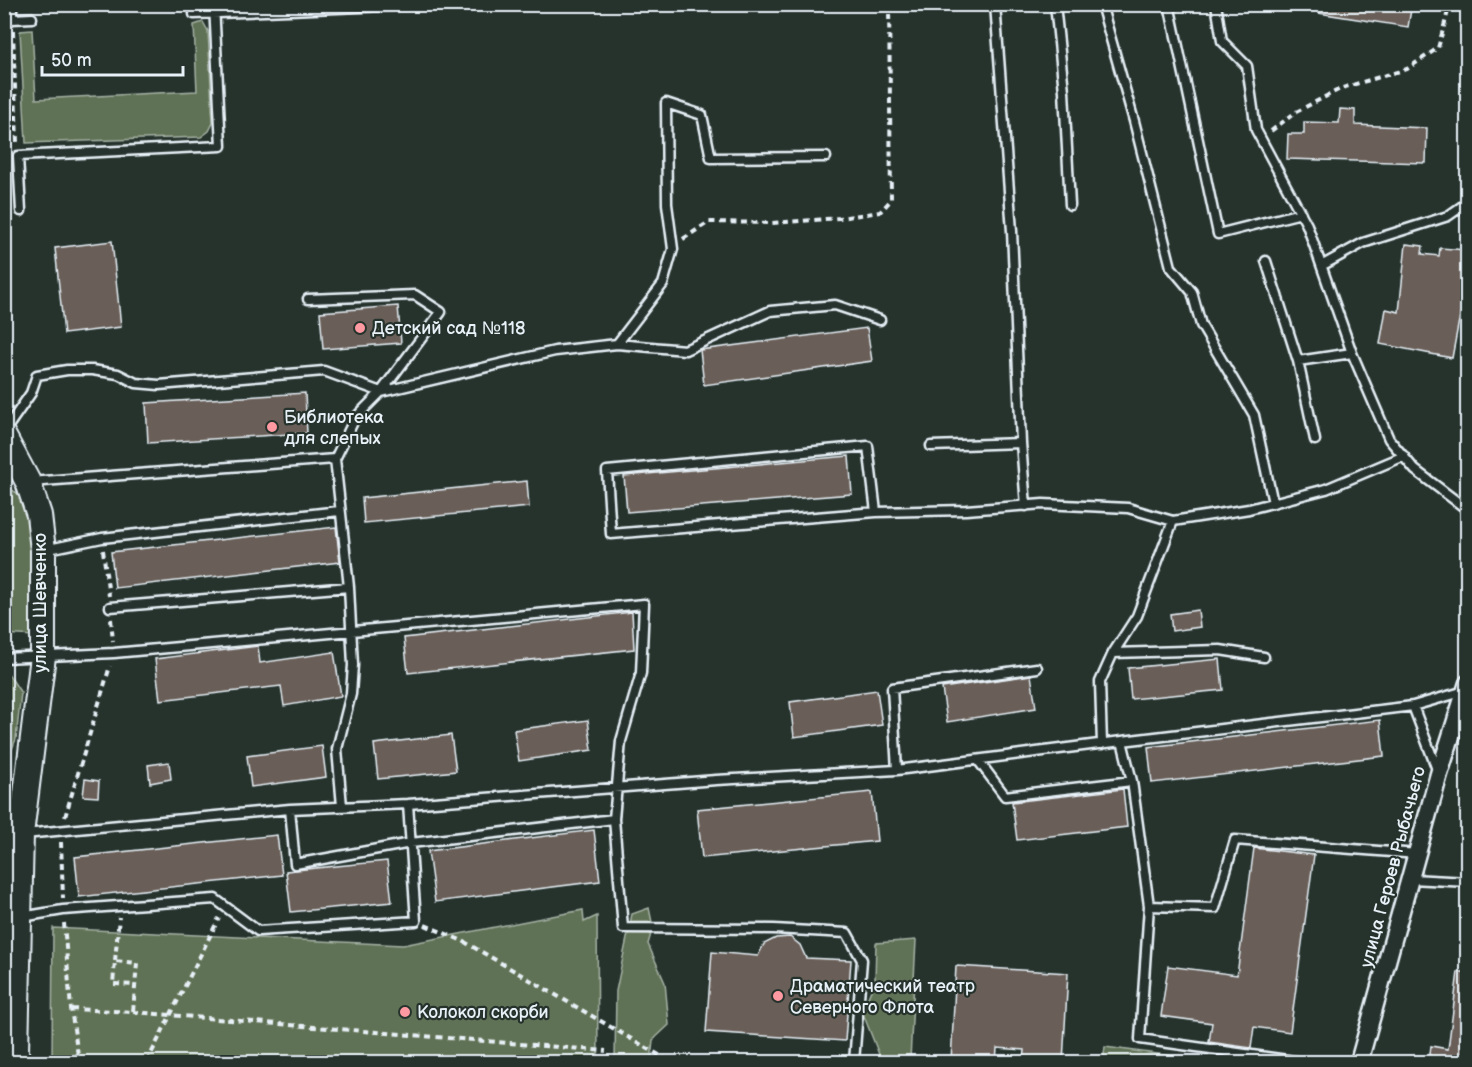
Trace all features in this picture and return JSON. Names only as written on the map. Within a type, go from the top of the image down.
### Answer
[{"type":"main road","name":"улица Шевченко","points":[[4,437],[39,515],[43,550],[43,656],[14,804],[21,834],[12,919],[18,1062]]},
{"type":"street","name":"улица Героев Рыбачьего","points":[[1359,1062],[1439,774],[1466,687]]},
{"type":"lane","points":[[12,4],[8,19],[32,18]]},
{"type":"lane","points":[[194,14],[214,9],[434,4]]},
{"type":"lane","points":[[995,4],[1012,231],[1026,506]]},
{"type":"lane","points":[[1055,4],[1064,92],[1070,205]]},
{"type":"lane","points":[[1101,4],[1171,267],[1192,292],[1201,325],[1254,415],[1273,503]]},
{"type":"lane","points":[[1170,4],[1218,234],[1301,213]]},
{"type":"lane","points":[[1215,4],[1222,41],[1247,66],[1256,130],[1301,213],[1323,265],[1352,353],[1389,438],[1415,470],[1467,510]]},
{"type":"lane","points":[[21,211],[18,156],[221,146],[214,9]]},
{"type":"lane","points":[[617,344],[663,284],[673,249],[667,204],[666,103],[702,115],[711,158],[826,157]]},
{"type":"lane","points":[[1323,265],[1364,243],[1448,216],[1467,202]]},
{"type":"lane","points":[[1266,261],[1298,361],[1316,440]]},
{"type":"lane","points":[[308,299],[414,295],[441,312],[381,392],[355,418],[335,459],[349,587],[351,633],[351,694],[338,749],[342,806]]},
{"type":"lane","points":[[4,432],[31,393],[36,375],[67,370],[118,374],[136,383],[159,385],[324,371],[381,392],[426,383],[504,361],[555,351],[617,344],[685,350],[770,311],[835,305],[880,320]]},
{"type":"lane","points":[[1298,361],[1352,353]]},
{"type":"lane","points":[[932,446],[1021,443]]},
{"type":"lane","points":[[876,512],[868,446],[607,471],[611,534],[876,512],[1043,504],[1128,508],[1173,521],[1273,503],[1326,489],[1404,456]]},
{"type":"lane","points":[[17,468],[335,459]]},
{"type":"lane","points":[[43,550],[102,538],[339,511]]},
{"type":"lane","points":[[1102,744],[1100,682],[1113,652],[1137,616],[1173,521]]},
{"type":"lane","points":[[110,607],[349,587]]},
{"type":"lane","points":[[4,658],[114,653],[351,633],[644,604],[641,673],[621,741],[614,819],[623,928],[847,933],[862,960],[854,1062]]},
{"type":"lane","points":[[1113,652],[1220,650],[1264,657]]},
{"type":"lane","points":[[897,770],[892,688],[1037,668]]},
{"type":"lane","points":[[21,834],[290,809],[408,804],[897,770],[1413,706],[1466,687]]},
{"type":"lane","points":[[1413,706],[1439,774]]},
{"type":"lane","points":[[1122,741],[1132,782],[1149,906],[1140,1039],[1302,1062]]},
{"type":"lane","points":[[978,760],[1005,796],[1132,782]]},
{"type":"lane","points":[[12,919],[63,910],[215,898],[258,931],[416,921],[408,804]]},
{"type":"lane","points":[[290,809],[295,864],[411,843],[614,819]]},
{"type":"lane","points":[[1149,906],[1215,908],[1235,840],[1418,854]]},
{"type":"lane","points":[[1411,879],[1467,882]]},
{"type":"path","points":[[1261,139],[1296,112],[1342,88],[1407,69],[1438,48],[1450,4]]},
{"type":"path","points":[[8,19],[18,156]]},
{"type":"path","points":[[79,1062],[71,1009],[63,910],[61,831],[114,653],[102,538]]},
{"type":"path","points":[[120,906],[113,984],[135,985]]},
{"type":"path","points":[[147,1062],[225,906]]},
{"type":"path","points":[[416,921],[462,941],[671,1062]]},
{"type":"path","points":[[115,961],[137,963],[133,1012]]},
{"type":"path","points":[[71,1009],[133,1012],[606,1051]]},
{"type":"green space","points":[[203,22],[208,31],[213,123],[209,131],[201,137],[26,143],[20,31],[32,30],[36,99],[197,91],[194,25]]},
{"type":"green space","points":[[4,485],[17,493],[31,513],[34,636],[5,634]]},
{"type":"green space","points":[[5,675],[9,675],[21,693],[16,739],[5,766]]},
{"type":"green space","points":[[649,908],[653,927],[648,944],[665,983],[669,1025],[653,1040],[651,1062],[615,1062],[616,991],[632,914]]},
{"type":"green space","points":[[583,910],[584,922],[597,916],[598,1062],[52,1062],[53,928],[403,945]]},
{"type":"green space","points":[[916,940],[910,1060],[882,1062],[862,1011],[875,981],[876,943]]},
{"type":"green space","points":[[1105,1047],[1217,1062],[1103,1062]]},
{"type":"building","points":[[1320,4],[1412,4],[1408,27],[1319,13]]},
{"type":"building","points":[[1340,109],[1355,110],[1355,125],[1427,128],[1426,163],[1287,159],[1288,134],[1304,134],[1304,122],[1339,123]]},
{"type":"building","points":[[112,241],[121,327],[64,334],[55,248]]},
{"type":"building","points":[[1406,244],[1423,246],[1422,254],[1439,256],[1440,248],[1467,250],[1467,299],[1463,299],[1452,358],[1380,344],[1386,309],[1399,312]]},
{"type":"building","name":"Детский сад №118","points":[[398,306],[401,343],[323,349],[320,312]]},
{"type":"building","points":[[867,328],[872,361],[704,385],[700,350]]},
{"type":"building","points":[[305,393],[307,433],[148,443],[146,403]]},
{"type":"building","points":[[849,456],[852,494],[627,512],[624,476]]},
{"type":"building","points":[[527,481],[529,507],[364,523],[362,498]]},
{"type":"building","points":[[336,527],[340,562],[115,588],[111,552]]},
{"type":"building","points":[[1198,610],[1200,627],[1172,631],[1170,614]]},
{"type":"building","points":[[632,612],[634,649],[408,673],[404,638]]},
{"type":"building","points":[[258,646],[260,663],[334,652],[341,696],[284,706],[281,686],[160,700],[155,659]]},
{"type":"building","points":[[1220,659],[1223,690],[1131,699],[1128,668]]},
{"type":"building","points":[[1031,675],[1036,708],[947,722],[942,688]]},
{"type":"building","points":[[877,690],[882,725],[794,737],[790,702]]},
{"type":"building","points":[[588,720],[592,750],[519,761],[514,730]]},
{"type":"building","points":[[1380,720],[1384,756],[1152,783],[1148,747]]},
{"type":"building","points":[[451,735],[456,771],[378,779],[374,744]]},
{"type":"building","points":[[322,746],[326,777],[251,787],[247,756]]},
{"type":"building","points":[[169,762],[171,779],[150,783],[148,765]]},
{"type":"building","points":[[85,779],[99,781],[98,797],[83,796]]},
{"type":"building","points":[[1123,789],[1127,827],[1017,840],[1012,802]]},
{"type":"building","points":[[872,792],[877,841],[702,858],[697,809]]},
{"type":"building","points":[[594,830],[600,881],[435,902],[428,851]]},
{"type":"building","points":[[277,835],[282,875],[79,897],[75,857]]},
{"type":"building","points":[[1254,848],[1314,855],[1290,1032],[1254,1027],[1251,1048],[1209,1042],[1212,1023],[1161,1016],[1168,966],[1237,975]]},
{"type":"building","points":[[387,861],[392,902],[291,912],[286,871]]},
{"type":"building","name":"Драматический театр Северного Флота","points":[[790,937],[800,945],[806,958],[851,960],[845,1041],[706,1032],[712,952],[758,956],[764,944],[776,938]]},
{"type":"building","points":[[956,966],[1068,973],[1063,1062],[1024,1062],[1025,1050],[997,1048],[996,1062],[951,1062]]},
{"type":"building","points":[[1458,972],[1467,972],[1467,1062],[1429,1062],[1431,1046],[1448,1049]]},
{"type":"place","name":"Детский сад №118","points":[[360,328]]},
{"type":"place","name":"Библиотека для слепых","points":[[272,427]]},
{"type":"place","name":"Драматический театр Северного Флота","points":[[778,996]]},
{"type":"place","name":"Колокол скорби","points":[[405,1012]]}]
